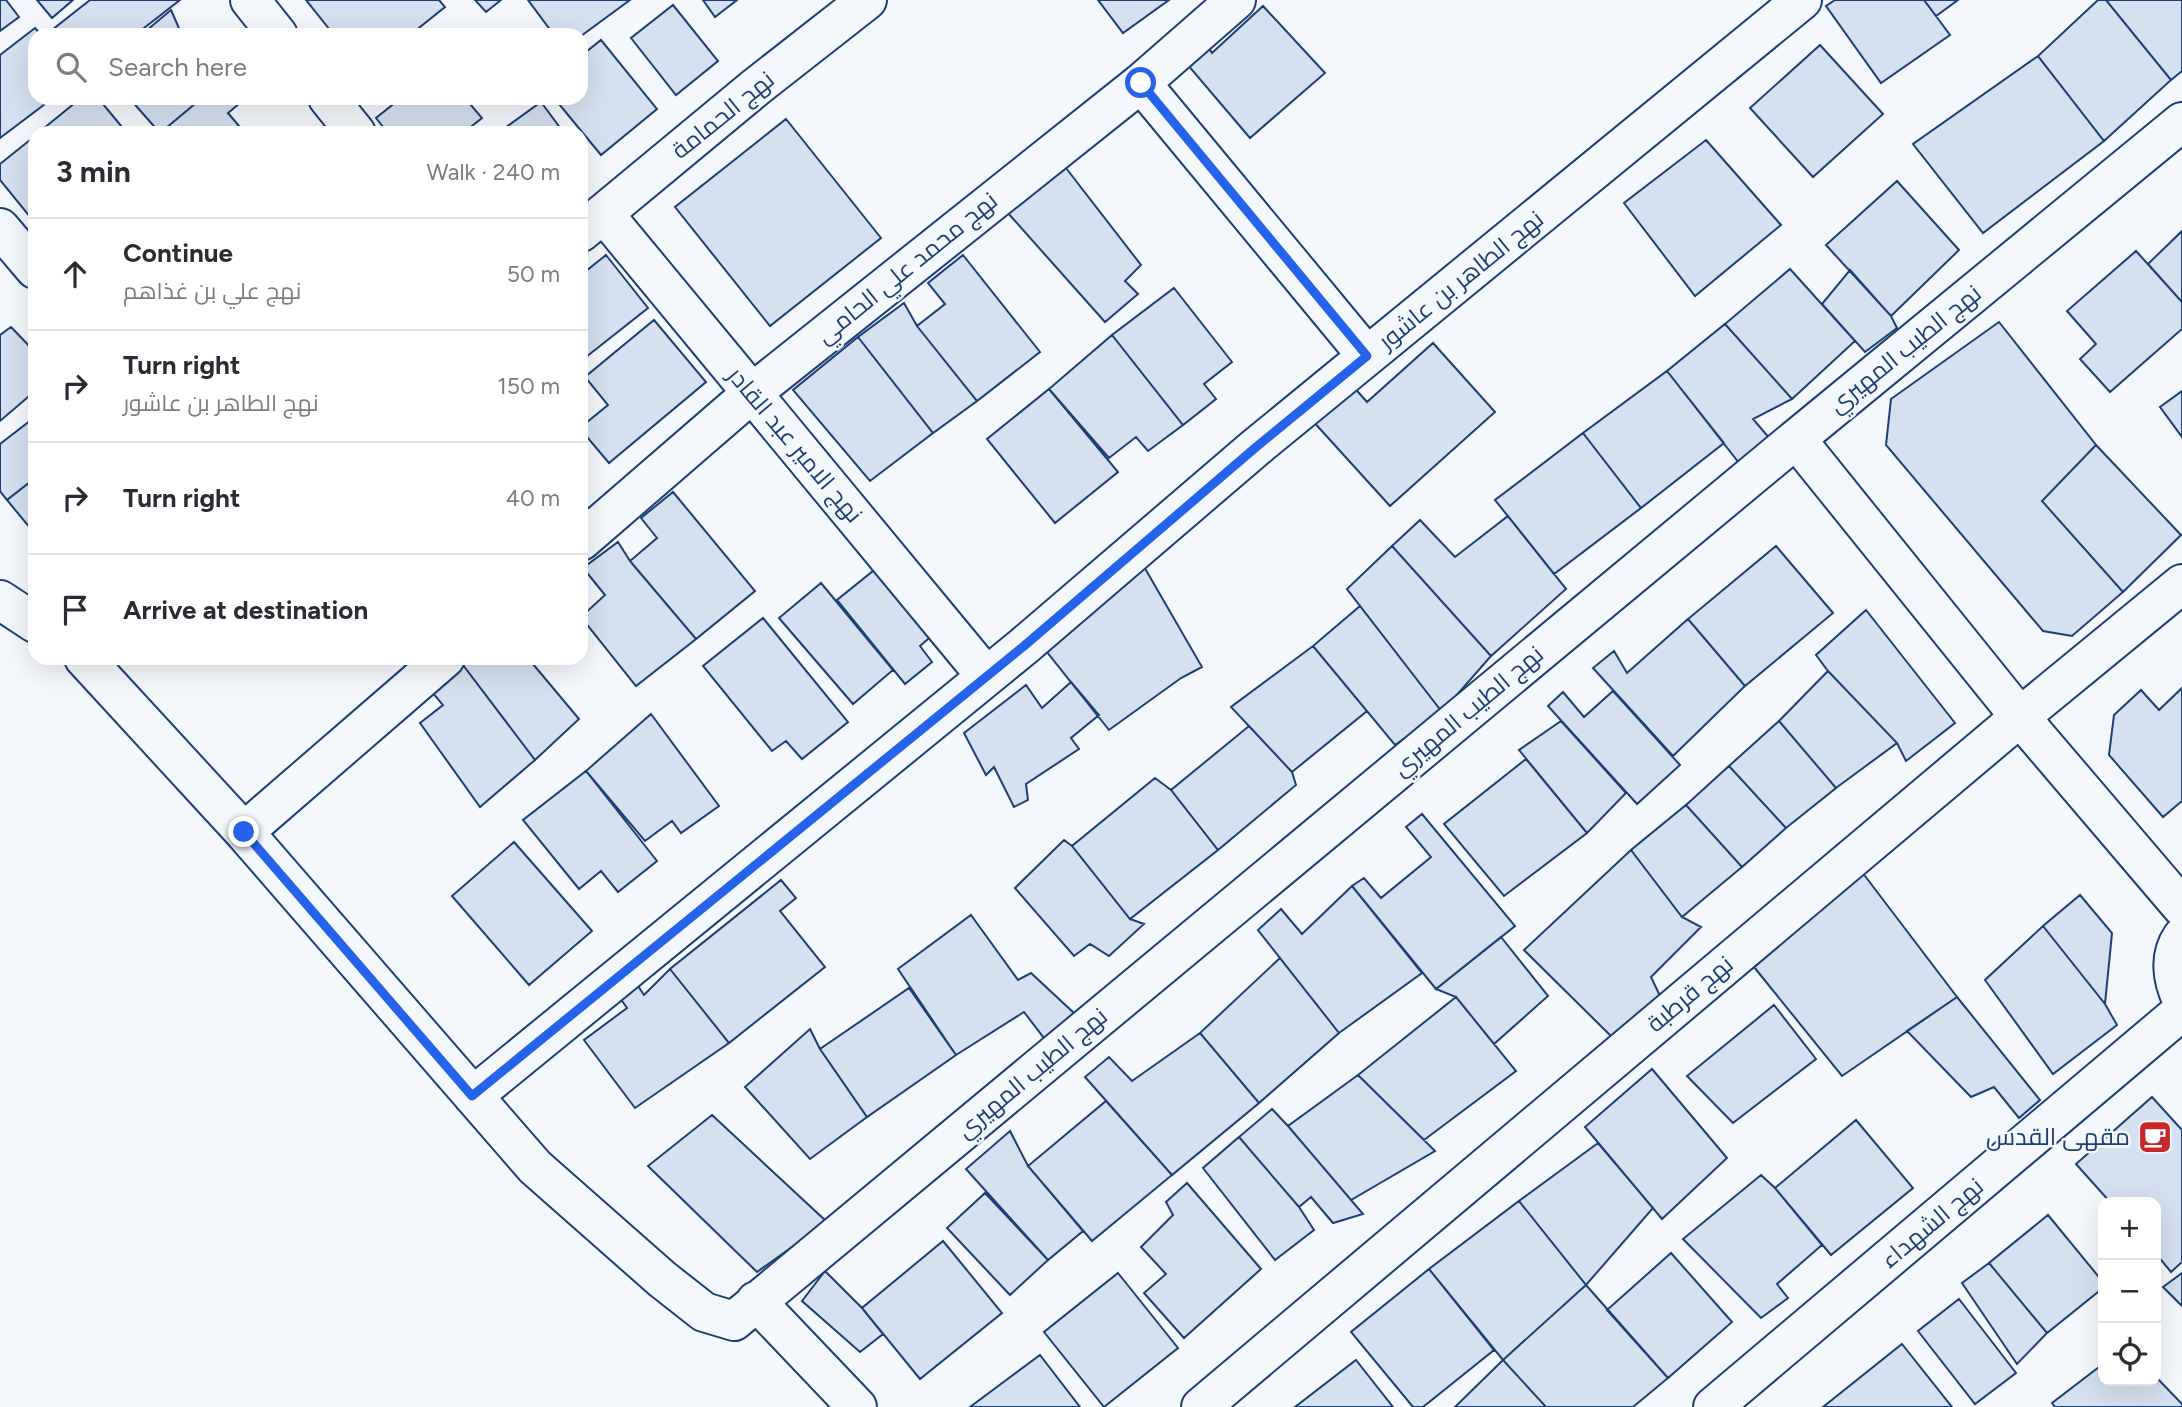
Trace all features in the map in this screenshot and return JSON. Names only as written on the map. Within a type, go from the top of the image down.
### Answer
[{"type":"street","points":[[250,0],[272,28]]},
{"type":"street","name":"نهج الحمامة","points":[[592,223],[756,87],[867,0]]},
{"type":"street","name":"نهج محمد علي الحامي","points":[[588,535],[751,393],[1141,83],[1236,0]]},
{"type":"street","name":"نهج الطاهر بن عاشور","points":[[472,1096],[986,676],[1367,356],[1802,0]]},
{"type":"street","points":[[1141,83],[1367,356]]},
{"type":"street","points":[[334,105],[350,126]]},
{"type":"street","name":"نهج الطيب المهيري","points":[[472,1096],[535,1167],[662,1279],[704,1311],[734,1321],[2182,122]]},
{"type":"street","name":"نهج الامير عبد القادر","points":[[592,223],[751,393],[986,676]]},
{"type":"street","points":[[0,228],[28,261]]},
{"type":"street","points":[[1796,439],[2020,716],[2182,907]]},
{"type":"street","name":"نهج قرطبة","points":[[1201,1407],[2020,716],[2182,584]]},
{"type":"street","points":[[0,600],[28,618]]},
{"type":"street","points":[[90,665],[244,832],[472,1096]]},
{"type":"street","points":[[244,832],[437,665]]},
{"type":"street","points":[[2182,937],[2172,962],[2175,986],[2182,1000]]},
{"type":"street","name":"نهج الشهداء","points":[[1713,1407],[2182,1011]]},
{"type":"street","points":[[756,1301],[857,1407]]},
{"type":"building","points":[[0,0],[6,0],[19,17],[0,31]]},
{"type":"building","points":[[37,0],[73,0],[52,18]]},
{"type":"building","points":[[90,0],[180,0],[144,28],[55,28]]},
{"type":"building","points":[[306,0],[439,0],[445,7],[419,28],[328,28]]},
{"type":"building","points":[[475,0],[501,0],[486,12]]},
{"type":"building","points":[[528,0],[630,0],[588,31],[588,28],[549,28]]},
{"type":"building","points":[[703,0],[737,0],[715,17]]},
{"type":"building","points":[[1098,0],[1169,0],[1123,33]]},
{"type":"building","points":[[1835,0],[1924,0],[1950,35],[1881,83],[1826,6]]},
{"type":"building","points":[[1924,0],[1958,0],[1936,16]]},
{"type":"building","points":[[2098,0],[2106,0],[2171,80],[2104,141],[2038,56]]},
{"type":"building","points":[[2106,0],[2182,0],[2182,71],[2171,80]]},
{"type":"building","points":[[673,5],[718,61],[676,95],[631,38]]},
{"type":"building","points":[[1263,6],[1325,73],[1250,138],[1181,57],[1204,40],[1212,53]]},
{"type":"building","points":[[171,10],[179,28],[149,28]]},
{"type":"building","points":[[28,33],[28,105],[44,105],[0,138],[0,55]]},
{"type":"building","points":[[601,40],[657,109],[601,155],[588,139],[588,126],[577,126],[560,105],[588,105],[588,50]]},
{"type":"building","points":[[1820,45],[1883,114],[1813,177],[1750,108]]},
{"type":"building","points":[[2038,56],[2104,141],[1983,233],[1913,144]]},
{"type":"building","points":[[72,105],[104,105],[121,126],[47,126]]},
{"type":"building","points":[[135,105],[194,105],[168,126],[154,126]]},
{"type":"building","points":[[194,105],[238,105],[228,113],[239,126],[168,126]]},
{"type":"building","points":[[392,105],[471,105],[482,118],[472,126],[382,126],[376,118]]},
{"type":"building","points":[[537,105],[543,105],[559,126],[508,126]]},
{"type":"building","points":[[786,119],[881,238],[770,326],[675,207]]},
{"type":"building","points":[[1706,140],[1781,225],[1695,296],[1624,203]]},
{"type":"building","points":[[28,142],[28,214],[0,180],[0,164]]},
{"type":"building","points":[[1066,168],[1141,265],[1125,281],[1138,294],[1105,322],[1007,212],[1037,184]]},
{"type":"building","points":[[1897,181],[1959,250],[1891,316],[1826,245]]},
{"type":"building","points":[[2182,231],[2182,302],[2148,264]]},
{"type":"building","points":[[2136,251],[2182,302],[2182,329],[2110,392],[2080,359],[2096,344],[2067,311]]},
{"type":"building","points":[[606,255],[648,308],[588,355],[588,269]]},
{"type":"building","points":[[963,255],[1040,352],[977,401],[917,326],[945,304],[928,283]]},
{"type":"building","points":[[1790,269],[1855,341],[1792,399],[1725,324]]},
{"type":"building","points":[[1850,270],[1891,316],[1897,328],[1865,352],[1822,304]]},
{"type":"building","points":[[1174,288],[1232,362],[1204,384],[1216,399],[1183,425],[1112,335]]},
{"type":"building","points":[[904,303],[917,326],[977,401],[933,433],[858,337]]},
{"type":"building","points":[[654,320],[706,382],[609,463],[588,438],[588,421],[608,405],[588,381],[588,375]]},
{"type":"building","points":[[1999,322],[2096,445],[2042,501],[2123,592],[2072,636],[2043,631],[1886,445],[1891,399]]},
{"type":"building","points":[[1725,324],[1792,399],[1753,419],[1771,440],[1743,468],[1667,371]]},
{"type":"building","points":[[11,327],[28,345],[28,397],[0,421],[0,335]]},
{"type":"building","points":[[1112,335],[1183,425],[1148,451],[1136,437],[1109,458],[1049,389]]},
{"type":"building","points":[[858,337],[933,433],[870,481],[793,390]]},
{"type":"building","points":[[1433,343],[1495,412],[1390,506],[1311,419],[1351,384],[1367,402]]},
{"type":"building","points":[[1667,371],[1724,443],[1641,508],[1583,433]]},
{"type":"building","points":[[1049,389],[1118,472],[1055,523],[987,439]]},
{"type":"building","points":[[2182,391],[2182,437],[2160,407]]},
{"type":"building","points":[[28,422],[28,484],[7,500],[0,491],[0,444]]},
{"type":"building","points":[[1583,433],[1641,508],[1554,574],[1495,500]]},
{"type":"building","points":[[2096,445],[2181,535],[2123,592],[2042,501]]},
{"type":"building","points":[[28,484],[28,526],[7,500]]},
{"type":"building","points":[[673,492],[755,591],[696,639],[630,561],[657,538],[641,518]]},
{"type":"building","points":[[1508,516],[1566,589],[1491,656],[1392,546],[1420,520],[1455,557]]},
{"type":"building","points":[[618,542],[630,561],[696,639],[636,686],[588,626],[588,611],[605,595],[588,574],[588,564]]},
{"type":"building","points":[[1392,546],[1491,656],[1442,712],[1347,589]]},
{"type":"building","points":[[1776,546],[1833,613],[1745,686],[1688,619]]},
{"type":"building","points":[[1139,558],[1202,667],[1181,678],[1109,730],[1047,652],[1105,601]]},
{"type":"building","points":[[878,567],[934,634],[920,646],[932,662],[905,684],[837,600]]},
{"type":"building","points":[[821,583],[893,670],[853,704],[779,618]]},
{"type":"building","points":[[1360,606],[1442,712],[1395,745],[1313,646]]},
{"type":"building","points":[[1866,610],[1955,723],[1906,761],[1897,743],[1816,655]]},
{"type":"building","points":[[763,618],[848,722],[802,759],[786,741],[772,751],[703,666]]},
{"type":"building","points":[[1688,619],[1745,686],[1673,756],[1593,668],[1614,651],[1627,673]]},
{"type":"building","points":[[1313,646],[1367,711],[1292,772],[1231,707]]},
{"type":"building","points":[[463,665],[534,665],[579,719],[535,760]]},
{"type":"building","points":[[463,665],[535,760],[480,807],[420,723],[443,705],[431,691]]},
{"type":"building","points":[[1828,671],[1897,743],[1836,788],[1779,721]]},
{"type":"building","points":[[1071,682],[1099,715],[1071,738],[1079,749],[1026,784],[1028,800],[1014,807],[994,767],[986,775],[964,733],[1026,685],[1042,708]]},
{"type":"building","points":[[2182,688],[2182,801],[2163,817],[2109,755],[2114,715],[2141,690],[2159,710]]},
{"type":"building","points":[[1613,691],[1680,765],[1637,804],[1548,706],[1563,692],[1584,717]]},
{"type":"building","points":[[651,714],[719,806],[681,833],[672,821],[645,841],[586,771]]},
{"type":"building","points":[[1561,721],[1626,793],[1587,833],[1519,750]]},
{"type":"building","points":[[1779,721],[1836,788],[1786,828],[1729,766]]},
{"type":"building","points":[[1249,726],[1292,772],[1296,785],[1218,850],[1171,790]]},
{"type":"building","points":[[1526,759],[1587,833],[1504,896],[1444,824]]},
{"type":"building","points":[[1729,766],[1786,828],[1742,867],[1686,805]]},
{"type":"building","points":[[586,771],[657,861],[618,892],[601,871],[579,889],[523,820]]},
{"type":"building","points":[[1155,778],[1171,790],[1218,850],[1130,919],[1072,846]]},
{"type":"building","points":[[1686,805],[1742,867],[1682,917],[1631,850]]},
{"type":"building","points":[[1422,814],[1515,926],[1436,989],[1352,886],[1364,878],[1381,898],[1431,857],[1406,827]]},
{"type":"building","points":[[1064,840],[1072,846],[1130,919],[1144,924],[1109,956],[1090,944],[1074,956],[1015,888]]},
{"type":"building","points":[[514,842],[592,931],[529,985],[452,896]]},
{"type":"building","points":[[1631,850],[1682,917],[1701,927],[1651,977],[1661,998],[1617,1042],[1524,950]]},
{"type":"building","points":[[1862,872],[1957,997],[1842,1076],[1754,967]]},
{"type":"building","points":[[781,880],[796,898],[780,911],[825,967],[729,1043],[670,969]]},
{"type":"building","points":[[1352,886],[1422,973],[1339,1033],[1258,930],[1281,909],[1302,934]]},
{"type":"building","points":[[2080,895],[2112,933],[2105,1004],[2043,926]]},
{"type":"building","points":[[971,915],[1018,980],[1031,973],[1075,1014],[1044,1038],[1024,1012],[956,1055],[898,969]]},
{"type":"building","points":[[2043,926],[2105,1004],[2117,1025],[2053,1074],[1985,980]]},
{"type":"building","points":[[1501,937],[1548,996],[1494,1044],[1456,997],[1436,989]]},
{"type":"building","points":[[1280,958],[1339,1033],[1259,1103],[1200,1033]]},
{"type":"building","points":[[670,969],[729,1043],[635,1108],[584,1040],[627,1008],[620,998],[638,986],[644,995]]},
{"type":"building","points":[[909,988],[956,1055],[867,1117],[820,1049]]},
{"type":"building","points":[[1456,997],[1516,1071],[1424,1140],[1358,1075]]},
{"type":"building","points":[[1957,997],[2040,1100],[2019,1118],[1994,1087],[1971,1097],[1907,1031]]},
{"type":"building","points":[[1774,1005],[1816,1059],[1733,1123],[1687,1076]]},
{"type":"building","points":[[810,1029],[820,1049],[867,1117],[810,1159],[745,1087]]},
{"type":"building","points":[[1200,1033],[1259,1103],[1172,1175],[1085,1077],[1109,1057],[1132,1081]]},
{"type":"building","points":[[1652,1069],[1727,1158],[1662,1219],[1585,1127]]},
{"type":"building","points":[[1358,1075],[1435,1151],[1351,1200],[1288,1126]]},
{"type":"building","points":[[2152,1097],[2182,1130],[2182,1262],[2171,1272],[2161,1260],[2161,1197],[2106,1197],[2076,1164]]},
{"type":"building","points":[[1106,1101],[1172,1175],[1092,1241],[1028,1166]]},
{"type":"building","points":[[1272,1109],[1363,1214],[1333,1223],[1311,1197],[1299,1207],[1239,1137]]},
{"type":"building","points":[[712,1115],[827,1222],[757,1272],[648,1166]]},
{"type":"building","points":[[1856,1120],[1913,1188],[1831,1255],[1775,1188]]},
{"type":"building","points":[[1010,1131],[1028,1166],[1083,1231],[1048,1260],[966,1169]]},
{"type":"building","points":[[1239,1137],[1299,1207],[1314,1230],[1275,1260],[1203,1168]]},
{"type":"building","points":[[1598,1143],[1653,1208],[1586,1285],[1519,1201]]},
{"type":"building","points":[[1761,1175],[1822,1245],[1777,1284],[1788,1298],[1761,1318],[1683,1239]]},
{"type":"building","points":[[1187,1183],[1261,1269],[1184,1338],[1144,1293],[1166,1274],[1141,1247],[1173,1215],[1166,1202]]},
{"type":"building","points":[[985,1193],[1048,1260],[1010,1295],[947,1228]]},
{"type":"building","points":[[1519,1201],[1586,1285],[1503,1360],[1429,1269]]},
{"type":"building","points":[[2048,1215],[2098,1276],[2098,1292],[2047,1333],[1989,1263]]},
{"type":"building","points":[[943,1241],[1002,1313],[920,1379],[862,1308]]},
{"type":"building","points":[[1671,1253],[1732,1322],[1668,1378],[1607,1310]]},
{"type":"building","points":[[1989,1263],[2047,1333],[2017,1364],[1962,1283]]},
{"type":"building","points":[[1429,1269],[1494,1350],[1423,1407],[1413,1407],[1351,1332]]},
{"type":"building","points":[[825,1271],[862,1308],[883,1334],[860,1352],[802,1301]]},
{"type":"building","points":[[1118,1273],[1178,1348],[1104,1407],[1044,1332]]},
{"type":"building","points":[[2182,1273],[2182,1306],[2163,1287]]},
{"type":"building","points":[[1586,1285],[1668,1378],[1633,1407],[1546,1407],[1503,1360]]},
{"type":"building","points":[[1959,1299],[2016,1373],[1975,1404],[1918,1331]]},
{"type":"building","points":[[1902,1344],[1952,1407],[1823,1407]]},
{"type":"building","points":[[1040,1355],[1080,1407],[970,1407]]},
{"type":"building","points":[[1356,1360],[1393,1407],[1295,1407]]},
{"type":"building","points":[[1503,1360],[1546,1407],[1455,1407]]},
{"type":"building","points":[[2098,1368],[2098,1386],[2161,1386],[2161,1382],[2182,1407],[2055,1407],[2052,1403]]},
{"type":"place","name":"مقهى القدس","points":[[2155,1137]]},
{"type":"route","points":[[244,832],[472,1096],[1024,646],[1367,356],[1141,83]]}]
